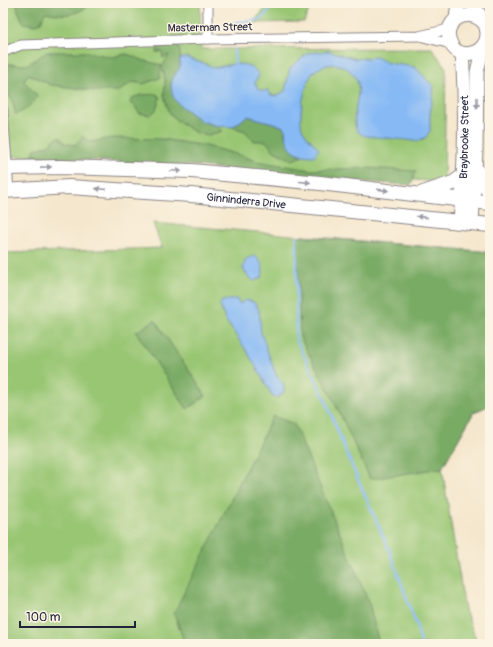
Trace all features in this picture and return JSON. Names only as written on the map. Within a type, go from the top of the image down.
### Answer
[{"type":"main road","points":[[5,168],[62,167],[192,171],[320,183],[490,203]]},
{"type":"main road","points":[[476,169],[490,195]]},
{"type":"main road","points":[[419,195],[453,183],[463,176]]},
{"type":"main road","name":"Ginninderra Drive","points":[[6,191],[69,187],[191,195],[490,225]]},
{"type":"street","points":[[208,3],[208,39]]},
{"type":"street","points":[[458,3],[453,24],[448,35],[451,44],[455,49],[462,53],[472,53],[478,51],[483,47],[488,35],[486,27],[473,3]]},
{"type":"street","points":[[453,24],[461,16],[471,15],[478,17],[484,23]]},
{"type":"street","name":"Masterman Street","points":[[419,36],[453,24]]},
{"type":"street","name":"Masterman Street","points":[[3,52],[21,46],[208,39],[419,36],[451,44]]},
{"type":"street","name":"Braybrooke Street","points":[[466,222],[468,200],[476,169],[477,72],[483,47]]},
{"type":"street","name":"Braybrooke Street","points":[[462,53],[464,151],[463,176],[468,200]]},
{"type":"street","points":[[3,110],[6,191]]},
{"type":"green space","points":[[3,3],[200,3],[201,49],[432,48],[446,68],[444,182],[112,160],[3,156]]},
{"type":"green space","points":[[16,3],[94,3],[81,10],[66,15],[45,12],[41,22],[34,25],[24,23]]},
{"type":"green space","points":[[267,3],[308,3],[309,10],[304,22],[256,23],[255,20],[264,10]]},
{"type":"green space","points":[[177,45],[180,51],[180,67],[173,78],[171,85],[181,106],[201,121],[218,126],[223,131],[209,135],[196,133],[176,120],[169,112],[164,95],[165,80],[162,67],[169,55],[163,58],[161,51],[157,53],[158,46]]},
{"type":"green space","points":[[47,52],[87,52],[111,57],[127,54],[161,65],[160,78],[143,84],[133,82],[119,91],[96,91],[51,85],[28,74],[24,81],[38,97],[26,109],[16,115],[12,100],[3,85],[3,67],[9,64],[27,65]]},
{"type":"green space","points":[[157,94],[160,98],[156,110],[150,115],[139,113],[134,105],[130,103],[132,98],[141,95]]},
{"type":"green space","points":[[247,116],[277,124],[285,128],[285,136],[298,154],[303,156],[292,160],[274,151],[266,141],[254,141],[245,131],[233,127]]},
{"type":"green space","points":[[59,136],[65,143],[75,145],[82,136],[90,142],[112,138],[162,139],[206,146],[256,161],[310,170],[369,168],[416,171],[411,185],[309,178],[197,166],[47,158],[33,155],[35,149],[47,146]]},
{"type":"green space","points":[[153,223],[490,252],[490,405],[474,412],[442,468],[465,610],[478,644],[3,644],[3,253],[162,248]]},
{"type":"green space","points":[[297,236],[490,252],[490,405],[474,412],[442,468],[370,479],[334,401],[300,337]]},
{"type":"green space","points":[[155,320],[206,396],[187,409],[136,332]]},
{"type":"green space","points":[[273,416],[294,424],[369,603],[379,644],[185,644],[174,613]]},
{"type":"water","points":[[329,51],[356,59],[376,57],[388,63],[415,67],[434,87],[430,115],[430,131],[425,138],[417,141],[366,136],[359,133],[356,128],[355,121],[358,82],[350,71],[336,65],[320,67],[316,70],[309,78],[305,92],[301,123],[302,128],[309,139],[319,149],[314,156],[307,156],[293,150],[287,141],[285,128],[277,124],[247,116],[233,127],[218,126],[201,121],[181,106],[175,100],[172,93],[171,85],[173,78],[180,67],[180,59],[187,57],[207,64],[213,68],[232,64],[249,66],[259,75],[255,82],[258,89],[263,91],[268,90],[271,95],[277,96],[285,91],[290,68],[308,53]]},
{"type":"water","points":[[255,256],[261,263],[263,270],[262,277],[255,281],[248,277],[243,268],[246,259]]},
{"type":"water","points":[[237,299],[240,304],[246,300],[254,302],[259,310],[261,333],[276,375],[284,385],[284,392],[277,398],[272,395],[248,353],[225,319],[220,306],[222,301]]},
{"type":"waterway","points":[[234,25],[234,23],[237,22],[249,22],[263,17],[267,14],[273,3]]},
{"type":"waterway","points":[[234,49],[235,64]]},
{"type":"waterway","points":[[297,236],[296,339],[326,401],[346,452],[390,552],[417,627],[421,644]]}]
